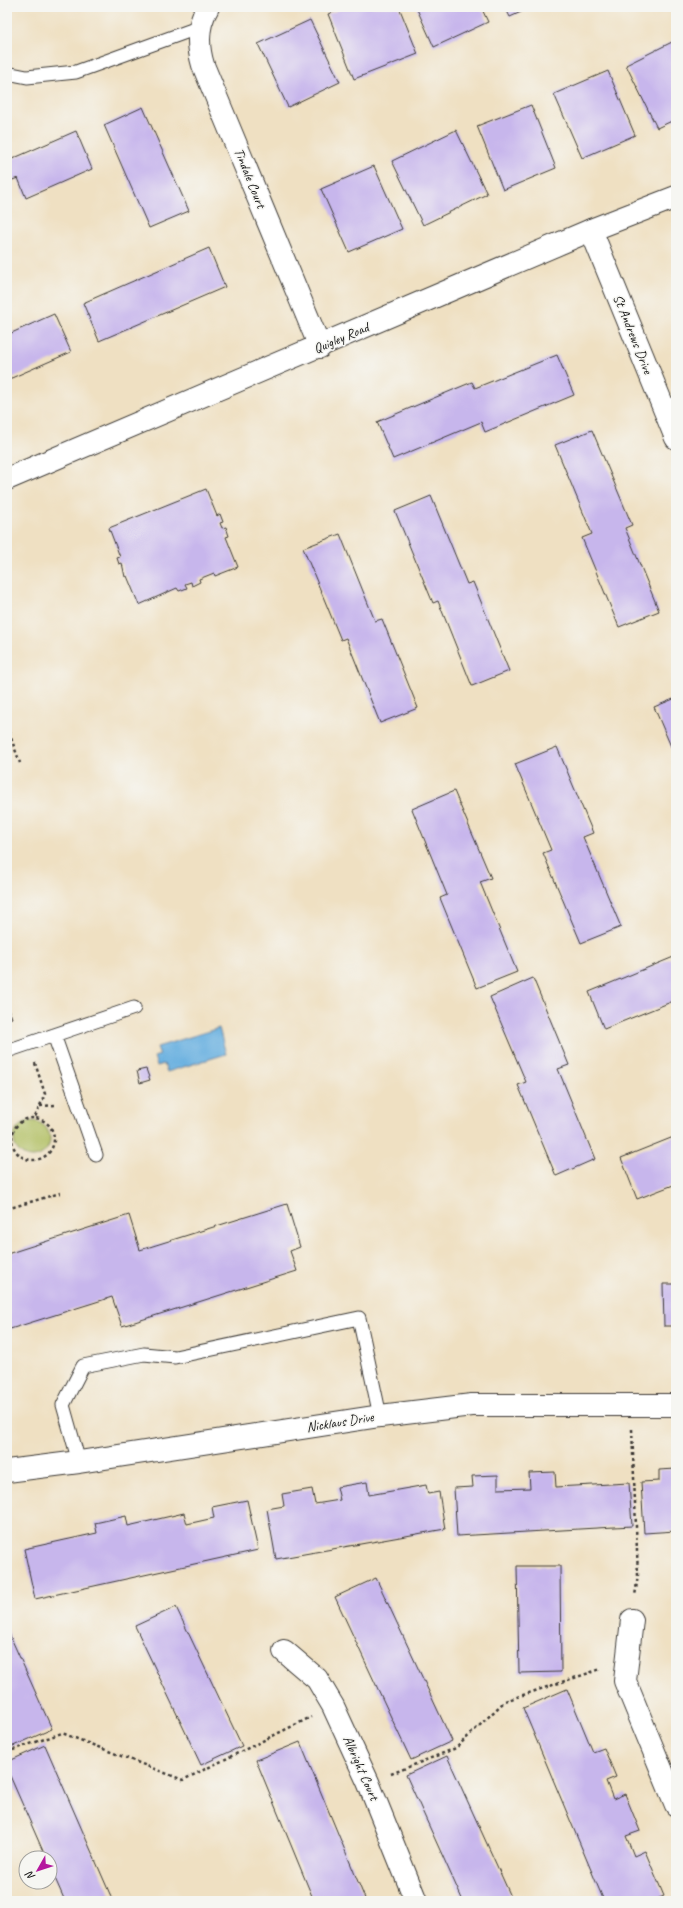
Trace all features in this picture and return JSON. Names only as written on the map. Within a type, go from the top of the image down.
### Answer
[{"type":"street","name":"Tindale Court","points":[[204,17],[198,46],[202,65],[320,347]]},
{"type":"street","name":"Quigley Road","points":[[7,479],[320,347],[591,230],[676,197]]},
{"type":"street","name":"St Andrews Drive","points":[[591,230],[676,438]]},
{"type":"street","name":"Nicklaus Drive","points":[[7,1471],[79,1462],[380,1416],[472,1405],[676,1405]]},
{"type":"street","points":[[632,1620],[625,1681],[676,1805]]},
{"type":"street","name":"Albright Court","points":[[284,1651],[317,1679],[333,1706],[368,1782],[416,1901]]},
{"type":"lane","points":[[7,73],[27,77],[76,72],[204,17]]},
{"type":"lane","points":[[7,1051],[134,1008]]},
{"type":"lane","points":[[54,1035],[96,1155]]},
{"type":"lane","points":[[79,1462],[63,1405],[83,1366],[144,1354],[175,1357],[359,1318],[380,1416]]},
{"type":"path","points":[[7,728],[20,763]]},
{"type":"path","points":[[28,1044],[45,1094],[35,1117]]},
{"type":"path","points":[[35,1117],[49,1124],[55,1135],[54,1145],[48,1155],[38,1161],[27,1160],[18,1155],[12,1144],[12,1134],[16,1124],[23,1120],[35,1117]]},
{"type":"path","points":[[7,1146],[12,1144]]},
{"type":"path","points":[[7,1209],[60,1193]]},
{"type":"path","points":[[631,1405],[638,1574],[632,1620]]},
{"type":"path","points":[[368,1782],[456,1748],[505,1701],[628,1660]]},
{"type":"path","points":[[7,1752],[62,1733],[184,1780],[333,1706]]},
{"type":"path","points":[[669,1901],[676,1892]]},
{"type":"green space","points":[[36,1121],[45,1126],[49,1132],[49,1146],[45,1152],[36,1157],[28,1157],[19,1152],[15,1146],[14,1135],[19,1126],[25,1122]]},
{"type":"water","points":[[219,1028],[226,1054],[167,1072],[164,1064],[157,1066],[154,1057],[160,1055],[157,1047]]},
{"type":"building","points":[[346,7],[399,7],[418,54],[354,79],[328,14]]},
{"type":"building","points":[[416,7],[481,7],[488,22],[434,47]]},
{"type":"building","points":[[505,7],[532,7],[510,17]]},
{"type":"building","points":[[310,20],[340,82],[288,107],[258,44]]},
{"type":"building","points":[[676,40],[676,119],[657,128],[626,65]]},
{"type":"building","points":[[608,71],[635,135],[582,158],[554,94]]},
{"type":"building","points":[[531,105],[556,168],[503,190],[477,126]]},
{"type":"building","points":[[143,107],[189,211],[149,228],[104,125]]},
{"type":"building","points":[[456,130],[487,194],[423,225],[392,161]]},
{"type":"building","points":[[76,131],[92,169],[26,198],[18,178],[7,182],[7,147],[12,159]]},
{"type":"building","points":[[374,166],[402,229],[349,252],[321,189]]},
{"type":"building","points":[[209,248],[225,287],[99,341],[83,303]]},
{"type":"building","points":[[54,314],[71,352],[7,380],[7,335]]},
{"type":"building","points":[[557,355],[574,395],[485,432],[481,422],[393,459],[377,422],[472,382],[475,388]]},
{"type":"building","points":[[592,430],[632,525],[625,528],[659,611],[619,627],[582,538],[592,534],[555,445]]},
{"type":"building","points":[[206,489],[217,516],[220,514],[223,522],[220,523],[222,528],[226,527],[229,536],[226,537],[238,567],[215,576],[214,573],[199,579],[200,582],[192,586],[191,582],[185,584],[187,588],[179,591],[177,588],[139,605],[127,576],[125,577],[122,563],[119,564],[117,558],[120,557],[109,528]]},
{"type":"building","points":[[431,496],[467,584],[473,582],[509,671],[472,686],[438,601],[433,603],[395,511]]},
{"type":"building","points":[[340,534],[375,621],[382,619],[418,708],[380,723],[346,638],[341,640],[303,548]]},
{"type":"building","points":[[676,698],[676,758],[654,707]]},
{"type":"building","points":[[557,747],[593,833],[583,837],[621,927],[581,943],[543,853],[551,850],[515,764]]},
{"type":"building","points":[[454,791],[491,878],[480,882],[517,972],[477,988],[440,898],[447,895],[412,809]]},
{"type":"building","points":[[676,956],[676,1000],[604,1029],[589,992]]},
{"type":"building","points":[[533,978],[569,1065],[558,1069],[595,1159],[556,1176],[518,1085],[526,1082],[490,997]]},
{"type":"building","points":[[7,1003],[12,1018],[7,1019]]},
{"type":"building","points":[[146,1069],[150,1080],[140,1083],[137,1071]]},
{"type":"building","points":[[676,1136],[676,1184],[637,1199],[621,1158]]},
{"type":"building","points":[[287,1204],[300,1247],[290,1251],[297,1271],[122,1326],[112,1297],[7,1330],[7,1254],[129,1215],[140,1250]]},
{"type":"building","points":[[663,1284],[676,1284],[676,1326],[664,1326]]},
{"type":"building","points":[[676,1469],[676,1531],[644,1533],[641,1482],[659,1481],[659,1470]]},
{"type":"building","points":[[555,1472],[556,1487],[629,1483],[632,1526],[457,1536],[454,1488],[473,1487],[472,1476],[498,1475],[498,1489],[530,1488],[529,1473]]},
{"type":"building","points":[[367,1482],[369,1495],[426,1485],[428,1494],[439,1492],[445,1529],[276,1559],[267,1509],[284,1506],[282,1494],[312,1489],[315,1504],[340,1500],[337,1487]]},
{"type":"building","points":[[247,1500],[258,1550],[35,1599],[24,1549],[97,1533],[95,1523],[126,1516],[128,1526],[184,1513],[187,1524],[214,1518],[212,1507]]},
{"type":"building","points":[[517,1566],[560,1566],[561,1672],[519,1673]]},
{"type":"building","points":[[376,1578],[452,1741],[411,1760],[335,1597]]},
{"type":"building","points":[[176,1607],[242,1746],[201,1765],[135,1626]]},
{"type":"building","points":[[7,1629],[52,1729],[11,1747],[7,1739]]},
{"type":"building","points":[[567,1689],[593,1752],[604,1748],[616,1777],[606,1781],[613,1799],[625,1794],[640,1831],[626,1836],[634,1856],[645,1851],[664,1896],[652,1901],[604,1901],[523,1708]]},
{"type":"building","points":[[300,1742],[366,1901],[314,1901],[256,1760]]},
{"type":"building","points":[[45,1745],[113,1901],[65,1901],[58,1885],[58,1850],[42,1850],[7,1769],[7,1762]]},
{"type":"building","points":[[447,1756],[513,1901],[463,1901],[406,1775]]}]
